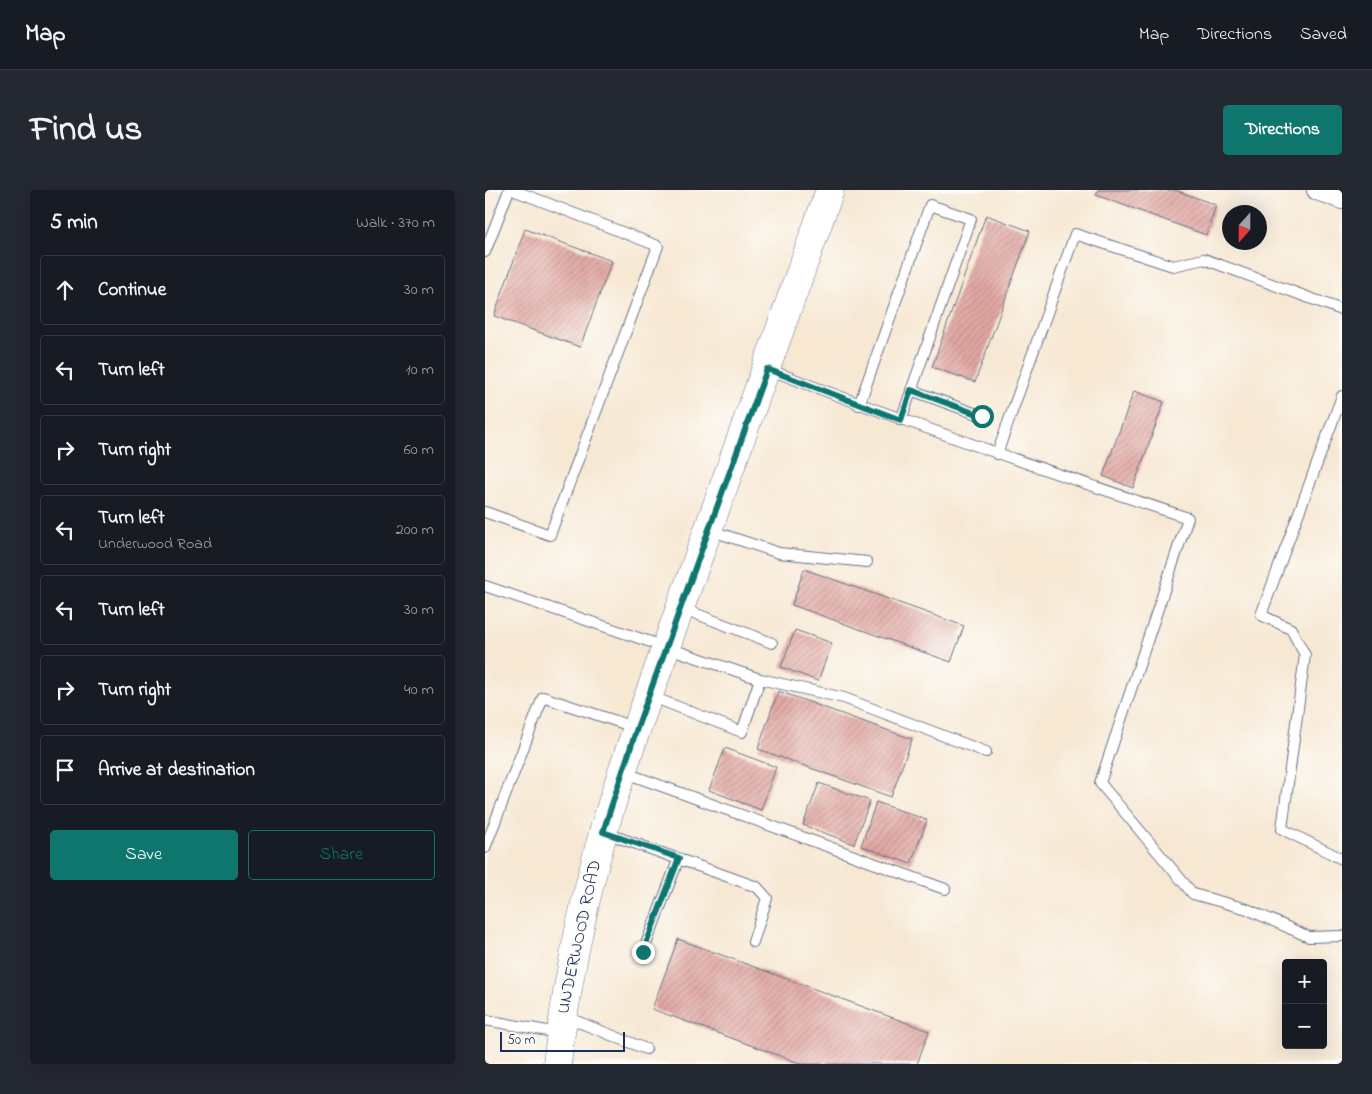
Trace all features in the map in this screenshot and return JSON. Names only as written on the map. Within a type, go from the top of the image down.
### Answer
[{"type":"main road","name":"UNDERWOOD ROAD","points":[[557,1064],[561,1025],[572,963],[603,832],[637,728],[830,190]]},
{"type":"street","points":[[1317,190],[1342,199]]},
{"type":"lane","points":[[485,252],[509,190]]},
{"type":"lane","points":[[485,512],[550,535],[658,246],[513,190]]},
{"type":"lane","points":[[859,405],[931,205],[971,219],[901,420]]},
{"type":"lane","points":[[997,454],[1075,234],[1173,266],[1204,259],[1342,310]]},
{"type":"lane","points":[[767,369],[859,405],[997,454],[1189,518],[1100,783],[1193,894],[1247,909],[1309,937],[1342,936]]},
{"type":"lane","points":[[911,390],[982,416]]},
{"type":"lane","points":[[1342,396],[1261,615],[1291,630],[1305,655],[1282,829],[1342,858]]},
{"type":"lane","points":[[708,530],[779,553],[867,562]]},
{"type":"lane","points":[[485,586],[760,678],[844,698],[986,752]]},
{"type":"lane","points":[[680,608],[772,643]]},
{"type":"lane","points":[[649,695],[742,732],[760,678]]},
{"type":"lane","points":[[485,848],[543,697],[637,728]]},
{"type":"lane","points":[[622,772],[945,889]]},
{"type":"lane","points":[[603,832],[679,858],[757,888],[767,898],[753,942]]},
{"type":"lane","points":[[643,952],[679,858]]},
{"type":"lane","points":[[485,1020],[561,1025],[646,1049]]},
{"type":"building","points":[[1098,190],[1175,190],[1216,205],[1206,235],[1096,195]]},
{"type":"building","points":[[986,215],[1030,231],[975,382],[932,367]]},
{"type":"building","points":[[525,229],[612,261],[580,347],[494,316]]},
{"type":"building","points":[[1134,391],[1164,402],[1133,488],[1103,476]]},
{"type":"building","points":[[804,569],[964,626],[951,662],[792,605]]},
{"type":"building","points":[[795,630],[832,643],[818,681],[781,667]]},
{"type":"building","points":[[778,691],[912,739],[891,797],[758,749]]},
{"type":"building","points":[[725,748],[776,767],[761,810],[709,790]]},
{"type":"building","points":[[819,783],[870,801],[854,844],[803,825]]},
{"type":"building","points":[[876,802],[927,820],[911,864],[861,846]]},
{"type":"building","points":[[678,939],[929,1031],[917,1064],[802,1064],[652,1009]]},
{"type":"route","points":[[643,952],[679,858],[603,832],[637,728],[767,369],[901,420],[911,390],[982,416]]}]
